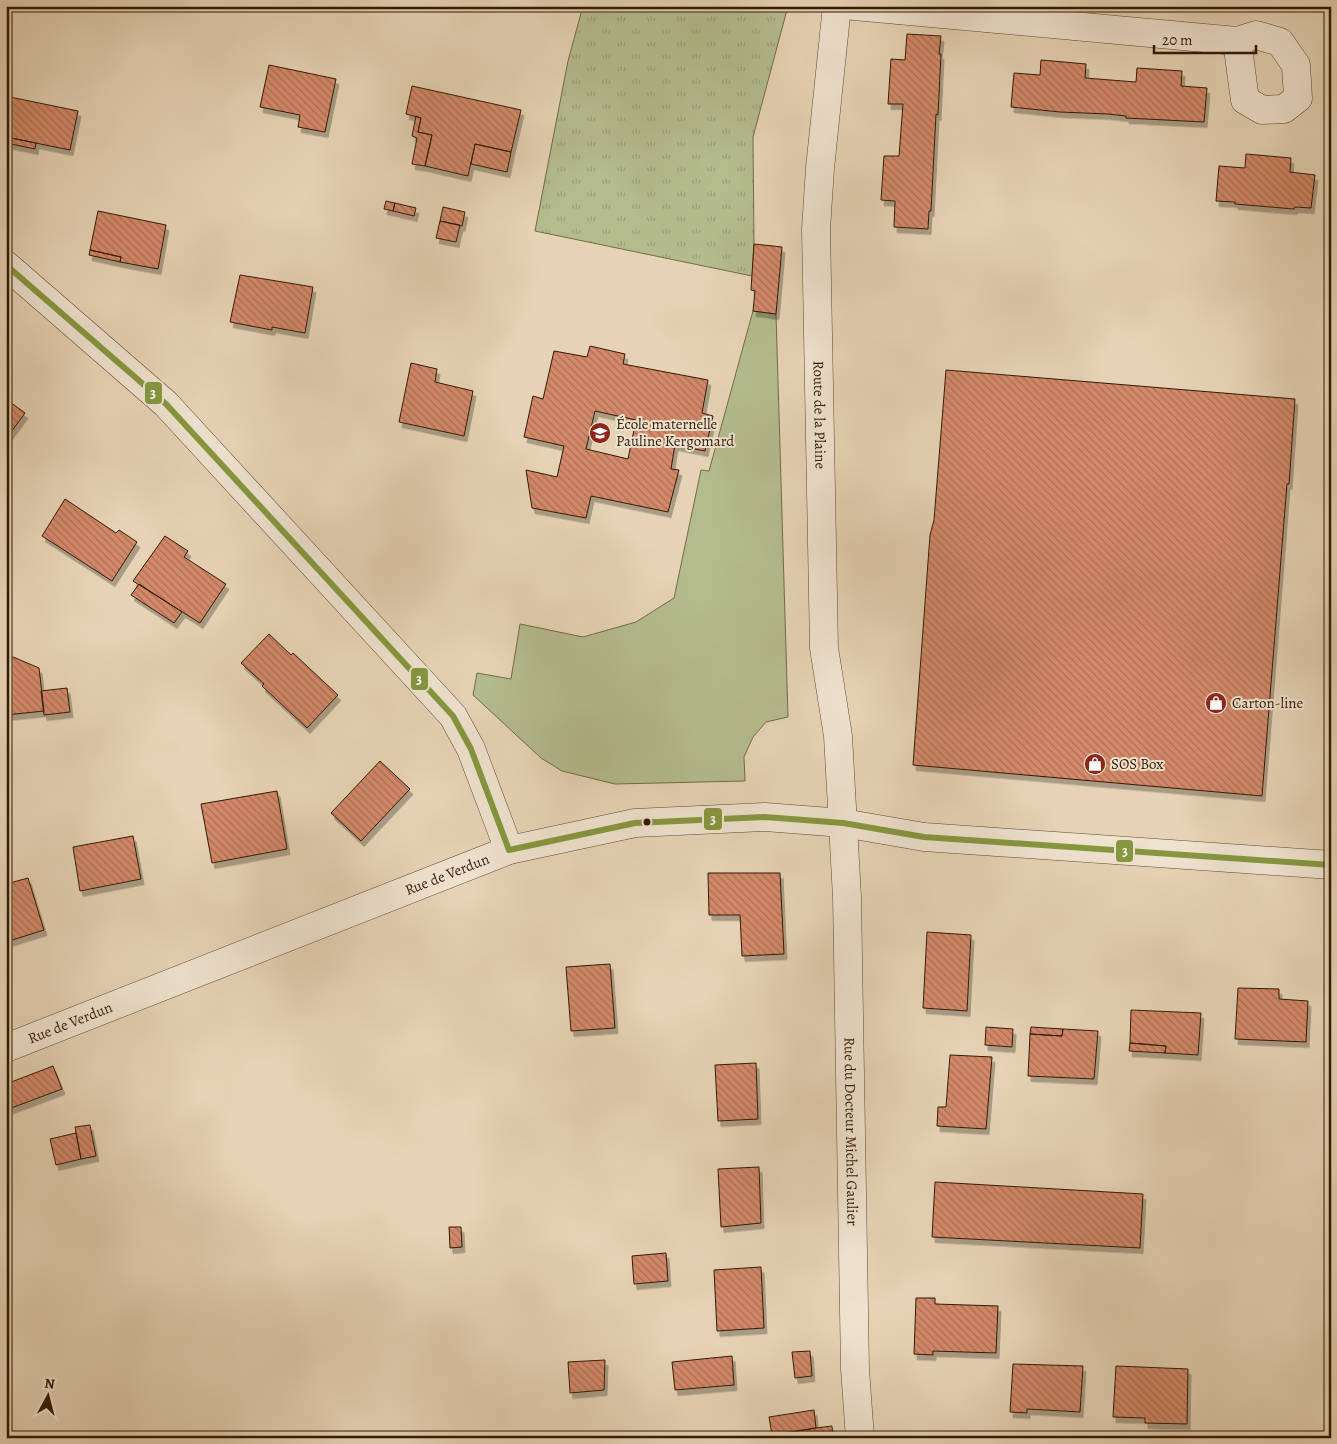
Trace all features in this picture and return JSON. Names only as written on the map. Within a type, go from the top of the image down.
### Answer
[{"type":"street","name":"Route de la Plaine","points":[[837,6],[820,168],[816,229],[824,648],[838,736],[844,823]]},
{"type":"street","points":[[854,6],[1237,41]]},
{"type":"street","points":[[6,265],[166,404],[453,716],[470,749],[509,850]]},
{"type":"street","name":"Rue de Verdun","points":[[6,1048],[509,850],[634,823],[765,816],[844,823],[924,837],[1331,865]]},
{"type":"street","name":"Rue du Docteur Michel Gaulier","points":[[844,823],[847,897],[855,1369],[860,1438]]},
{"type":"green space","points":[[583,6],[788,6],[753,137],[754,244],[752,276],[535,231],[568,61]]},
{"type":"green space","points":[[753,311],[776,314],[788,717],[766,722],[753,737],[744,757],[745,781],[615,784],[562,771],[541,758],[473,695],[477,673],[511,679],[520,624],[583,637],[636,622],[674,598],[701,470],[709,471]]},
{"type":"building","points":[[907,34],[941,36],[938,115],[936,114],[931,211],[929,211],[928,229],[894,227],[895,201],[881,200],[884,156],[899,156],[903,104],[888,104],[891,59],[905,60]]},
{"type":"building","points":[[1041,60],[1086,64],[1085,78],[1136,82],[1137,68],[1182,71],[1181,86],[1207,88],[1204,122],[1126,118],[1126,116],[1108,114],[1011,107],[1014,73],[1040,75]]},
{"type":"building","points":[[269,65],[336,79],[325,132],[298,127],[300,115],[260,107]]},
{"type":"building","points":[[412,86],[521,110],[511,152],[475,144],[468,176],[425,166],[432,135],[418,132],[421,118],[406,114]]},
{"type":"building","points":[[10,97],[78,111],[70,150],[6,137],[6,114]]},
{"type":"building","points":[[416,116],[421,118],[418,132],[432,135],[425,166],[412,164],[417,138],[412,136]]},
{"type":"building","points":[[6,137],[36,143],[35,149],[6,143]]},
{"type":"building","points":[[475,144],[511,152],[507,172],[471,164]]},
{"type":"building","points":[[1246,154],[1291,158],[1290,172],[1315,175],[1311,208],[1295,207],[1294,209],[1216,201],[1219,166],[1245,168]]},
{"type":"building","points":[[386,201],[395,203],[393,211],[384,209]]},
{"type":"building","points":[[395,203],[416,208],[414,216],[393,211]]},
{"type":"building","points":[[443,207],[465,212],[462,226],[440,221]]},
{"type":"building","points":[[98,211],[166,225],[158,269],[120,262],[121,257],[90,250]]},
{"type":"building","points":[[440,221],[460,225],[456,242],[436,238]]},
{"type":"building","points":[[754,244],[782,247],[776,314],[753,311],[755,291],[751,290]]},
{"type":"building","points":[[90,250],[121,257],[120,262],[89,255]]},
{"type":"building","points":[[240,275],[313,287],[305,333],[272,327],[272,330],[230,322]]},
{"type":"building","points":[[590,346],[625,354],[623,364],[708,380],[702,413],[713,416],[705,451],[675,445],[671,469],[679,470],[668,512],[591,496],[586,518],[532,508],[526,470],[557,477],[564,446],[524,437],[533,396],[543,399],[554,351],[587,357]],"holes":[[[595,411],[636,420],[628,459],[586,449]]]},
{"type":"building","points":[[411,363],[437,369],[435,382],[473,391],[464,436],[399,422]]},
{"type":"building","points":[[946,370],[1295,399],[1262,796],[913,765],[930,535],[934,520]]},
{"type":"building","points":[[6,399],[25,413],[6,439]]},
{"type":"building","points":[[65,499],[116,533],[119,530],[137,542],[112,581],[42,536]]},
{"type":"building","points":[[165,536],[188,551],[184,557],[226,584],[200,623],[133,581]]},
{"type":"building","points":[[139,584],[182,612],[174,623],[131,595]]},
{"type":"building","points":[[269,634],[291,655],[293,653],[338,695],[307,728],[262,686],[264,684],[241,663]]},
{"type":"building","points":[[6,654],[39,668],[44,711],[6,715]]},
{"type":"building","points":[[67,688],[70,712],[44,715],[41,691]]},
{"type":"building","points":[[380,761],[410,789],[361,841],[331,813]]},
{"type":"building","points":[[277,791],[287,849],[212,863],[201,804]]},
{"type":"building","points":[[133,836],[141,879],[80,891],[73,847]]},
{"type":"building","points":[[708,873],[780,873],[784,954],[742,956],[740,915],[709,915]]},
{"type":"building","points":[[28,878],[44,930],[6,942],[6,884]]},
{"type":"building","points":[[927,932],[971,935],[967,1011],[923,1008]]},
{"type":"building","points":[[610,964],[615,1028],[571,1031],[566,967]]},
{"type":"building","points":[[1238,988],[1279,989],[1279,999],[1308,1001],[1306,1042],[1235,1039]]},
{"type":"building","points":[[1131,1010],[1201,1013],[1198,1055],[1165,1053],[1166,1046],[1130,1043]]},
{"type":"building","points":[[986,1027],[1013,1029],[1012,1047],[985,1045]]},
{"type":"building","points":[[1031,1027],[1063,1029],[1062,1036],[1030,1034]]},
{"type":"building","points":[[1063,1029],[1098,1031],[1094,1079],[1028,1076],[1030,1034],[1062,1036]]},
{"type":"building","points":[[1130,1043],[1166,1046],[1165,1053],[1129,1051]]},
{"type":"building","points":[[950,1055],[992,1057],[986,1129],[937,1126],[938,1107],[946,1107]]},
{"type":"building","points":[[756,1063],[758,1119],[718,1121],[715,1065]]},
{"type":"building","points":[[53,1066],[62,1089],[6,1110],[6,1084]]},
{"type":"building","points":[[90,1125],[96,1156],[81,1159],[75,1127]]},
{"type":"building","points":[[76,1133],[81,1159],[56,1165],[50,1139]]},
{"type":"building","points":[[759,1167],[761,1223],[721,1227],[718,1169]]},
{"type":"building","points":[[935,1182],[1143,1194],[1140,1248],[932,1237]]},
{"type":"building","points":[[449,1227],[461,1227],[462,1247],[450,1248]]},
{"type":"building","points":[[666,1253],[668,1281],[634,1284],[632,1256]]},
{"type":"building","points":[[761,1267],[764,1328],[717,1331],[714,1270]]},
{"type":"building","points":[[916,1298],[935,1298],[935,1304],[998,1306],[996,1353],[933,1351],[933,1355],[914,1354]]},
{"type":"building","points":[[810,1351],[812,1376],[795,1378],[792,1352]]},
{"type":"building","points":[[732,1356],[734,1385],[675,1390],[672,1362]]},
{"type":"building","points":[[605,1360],[604,1390],[570,1393],[568,1362]]},
{"type":"building","points":[[1013,1364],[1083,1366],[1080,1412],[1027,1409],[1027,1413],[1010,1412]]},
{"type":"building","points":[[1116,1366],[1188,1369],[1187,1424],[1145,1423],[1145,1418],[1113,1417]]},
{"type":"building","points":[[814,1410],[816,1428],[772,1435],[769,1417]]},
{"type":"building","points":[[832,1426],[833,1438],[751,1438],[816,1428]]},
{"type":"transit line","name":"3","points":[[6,265],[166,404],[453,716],[471,749],[509,850]]},
{"type":"transit line","name":"3","points":[[509,850],[635,823],[765,817],[843,823],[924,837],[1331,865]]},
{"type":"place","name":"École maternelle Pauline Kergomard","points":[[600,433]]},
{"type":"place","name":"Carton-line","points":[[1216,703]]},
{"type":"place","name":"SOS Box","points":[[1095,764]]}]
